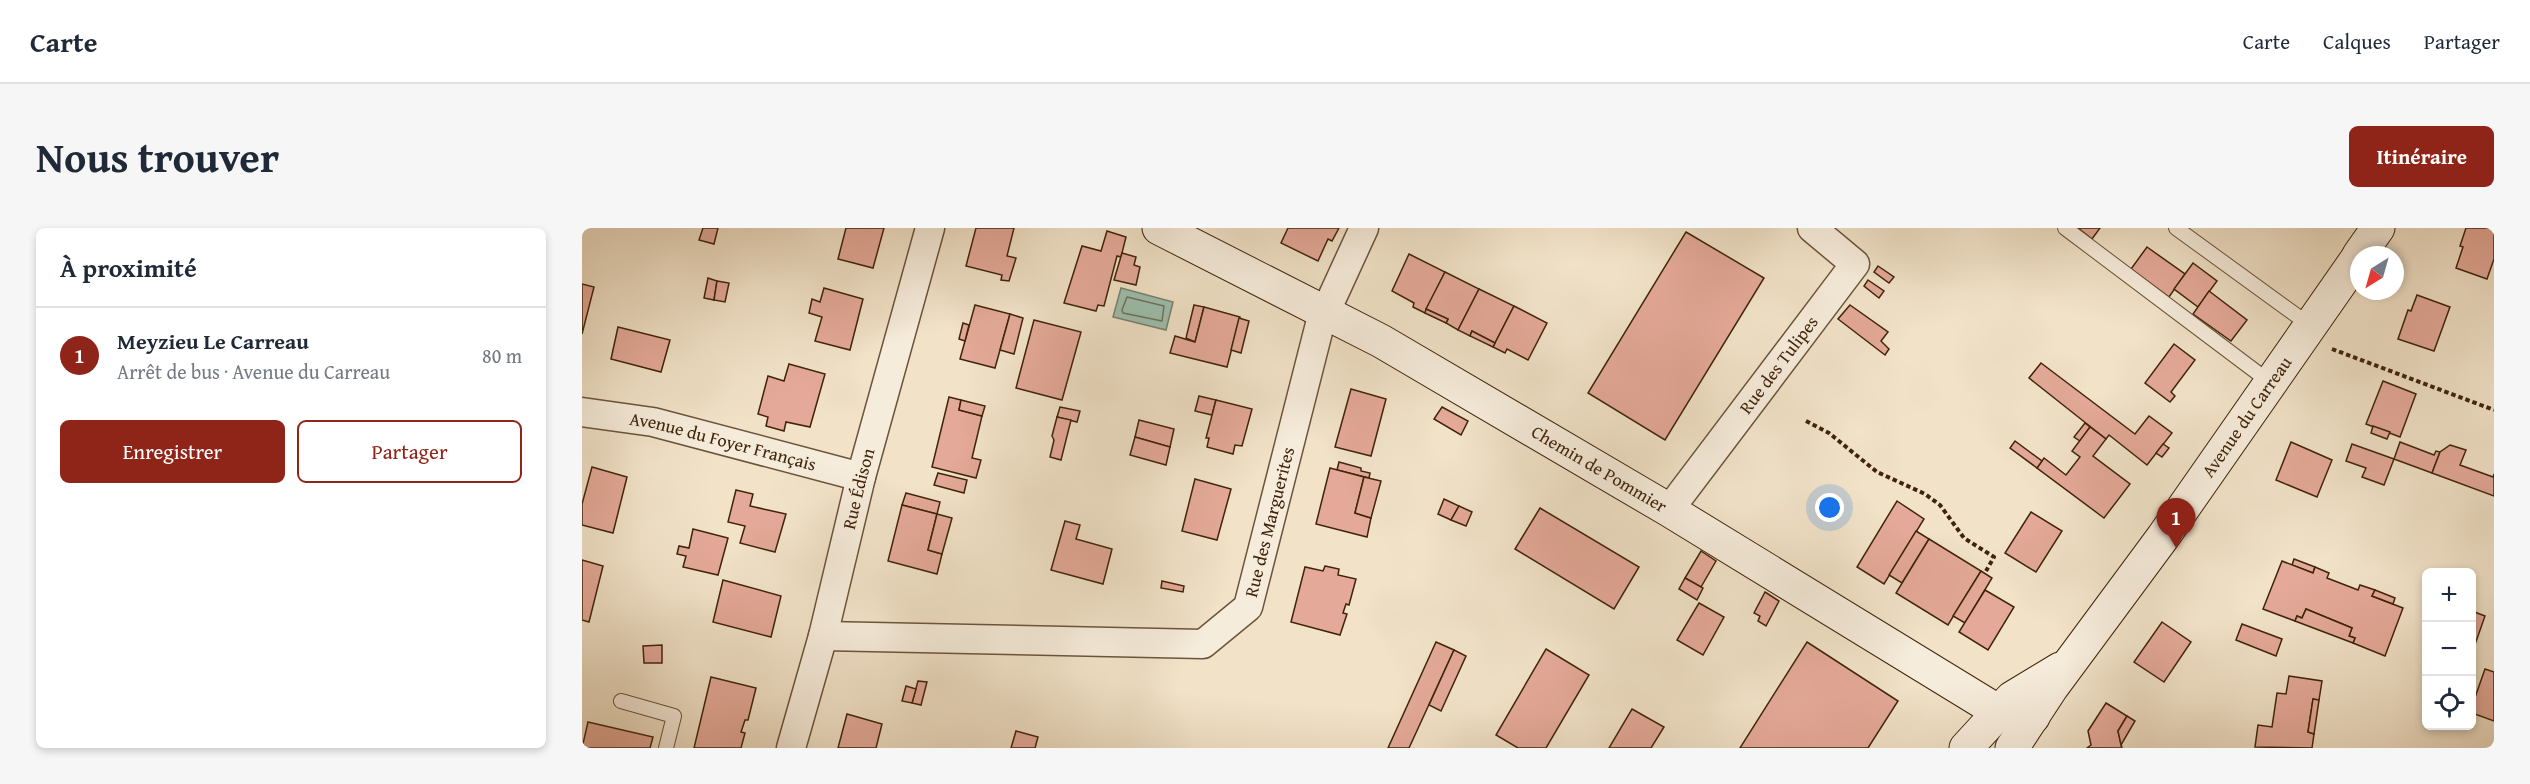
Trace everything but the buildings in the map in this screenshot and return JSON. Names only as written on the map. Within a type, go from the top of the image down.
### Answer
[{"type":"street","name":"Rue Édison","points":[[791,748],[823,636],[861,477],[930,228]]},
{"type":"street","name":"Chemin de Pommier","points":[[1159,228],[1381,340],[1669,510],[1998,712],[2012,718],[2033,717]]},
{"type":"street","name":"Rue des Marguerites","points":[[823,636],[1203,644],[1248,606],[1325,311],[1364,228]]},
{"type":"street","name":"Rue des Tulipes","points":[[1669,510],[1855,264],[1812,228]]},
{"type":"street","name":"Avenue du Carreau","points":[[2365,246],[2378,228]]},
{"type":"street","name":"Avenue du Carreau","points":[[2012,748],[2350,268]]},
{"type":"street","name":"Avenue du Foyer Français","points":[[582,412],[653,422],[861,477]]},
{"type":"street","name":"Avenue du Carreau","points":[[1966,748],[2012,698],[2069,664]]},
{"type":"lane","points":[[2065,228],[2271,383]]},
{"type":"lane","points":[[2176,228],[2306,333]]},
{"type":"lane","points":[[621,701],[674,716],[666,748]]},
{"type":"path","points":[[2306,333],[2326,346],[2494,410]]},
{"type":"path","points":[[1806,421],[1829,433],[1877,472],[1910,485],[1940,505],[1964,538],[1994,557],[1986,571]]},
{"type":"water","points":[[1121,288],[1173,302],[1166,330],[1113,317]]},
{"type":"place","name":"Meyzieu Le Carreau","points":[[2176,548]]}]
